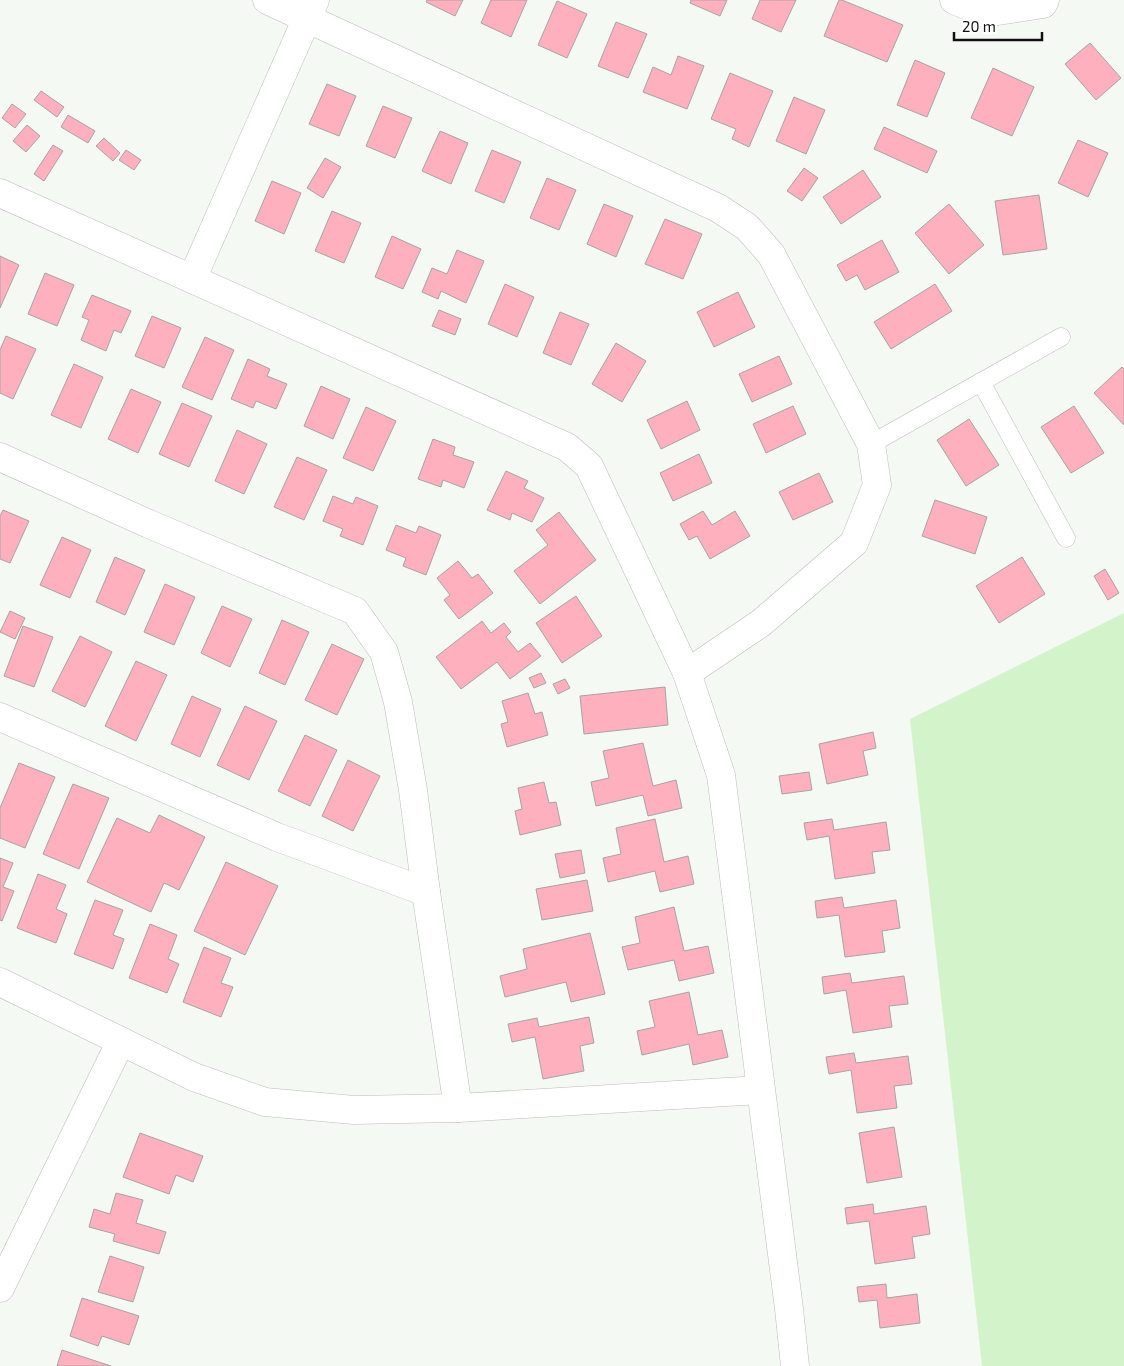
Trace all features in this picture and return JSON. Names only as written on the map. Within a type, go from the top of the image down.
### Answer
[{"type":"street","points":[[267,0],[312,10],[718,208],[747,226],[771,254],[871,444],[876,485],[854,543],[761,623],[687,673]]},
{"type":"street","points":[[954,0],[985,13],[1043,4],[1045,0]]},
{"type":"street","points":[[192,279],[312,10]]},
{"type":"street","points":[[0,193],[568,447],[589,466],[687,673],[721,775],[795,1366]]},
{"type":"street","points":[[0,457],[149,524],[355,611],[384,652],[398,702],[413,790],[458,1108]]},
{"type":"street","points":[[0,717],[277,837],[426,892]]},
{"type":"street","points":[[0,982],[194,1077],[265,1102],[354,1110],[458,1108],[760,1090]]},
{"type":"street","points":[[0,1288],[121,1041]]},
{"type":"lane","points":[[871,444],[1061,337]]},
{"type":"lane","points":[[981,382],[1066,538]]},
{"type":"green space","points":[[1124,613],[1124,1366],[982,1366],[910,719]]},
{"type":"building","points":[[427,0],[463,0],[455,16],[426,2]]},
{"type":"building","points":[[491,0],[527,0],[511,37],[481,23]]},
{"type":"building","points":[[691,0],[727,0],[720,16],[690,3]]},
{"type":"building","points":[[760,0],[796,0],[781,32],[752,19]]},
{"type":"building","points":[[839,0],[903,25],[887,62],[824,36]]},
{"type":"building","points":[[557,1],[587,14],[567,58],[538,45]]},
{"type":"building","points":[[616,22],[647,34],[628,78],[598,66]]},
{"type":"building","points":[[1090,43],[1121,78],[1096,100],[1065,64]]},
{"type":"building","points":[[678,56],[704,66],[687,109],[643,92],[653,67],[671,75]]},
{"type":"building","points":[[915,60],[945,73],[927,117],[897,105]]},
{"type":"building","points":[[993,68],[1034,87],[1012,136],[971,118]]},
{"type":"building","points":[[730,73],[773,91],[749,147],[732,139],[736,129],[711,119]]},
{"type":"building","points":[[327,84],[356,96],[339,136],[309,124]]},
{"type":"building","points":[[41,91],[64,107],[57,117],[34,100]]},
{"type":"building","points":[[794,97],[825,110],[806,154],[776,141]]},
{"type":"building","points":[[12,104],[26,114],[15,128],[2,118]]},
{"type":"building","points":[[383,106],[412,118],[395,158],[366,146]]},
{"type":"building","points":[[68,115],[95,131],[88,143],[61,127]]},
{"type":"building","points":[[27,125],[40,136],[26,152],[13,141]]},
{"type":"building","points":[[884,127],[937,151],[927,173],[874,149]]},
{"type":"building","points":[[440,131],[468,143],[451,184],[422,171]]},
{"type":"building","points":[[104,138],[120,153],[113,161],[96,146]]},
{"type":"building","points":[[1078,140],[1108,153],[1088,197],[1058,183]]},
{"type":"building","points":[[53,145],[63,151],[44,181],[34,174]]},
{"type":"building","points":[[126,150],[141,160],[134,170],[119,160]]},
{"type":"building","points":[[492,150],[521,162],[504,203],[475,191]]},
{"type":"building","points":[[325,158],[341,167],[323,198],[307,188]]},
{"type":"building","points":[[804,168],[818,178],[802,201],[787,191]]},
{"type":"building","points":[[863,170],[881,197],[841,224],[823,197]]},
{"type":"building","points":[[547,178],[576,190],[559,230],[530,218]]},
{"type":"building","points":[[272,181],[301,193],[284,234],[255,221]]},
{"type":"building","points":[[1039,195],[1047,249],[1003,255],[995,201]]},
{"type":"building","points":[[604,204],[633,216],[616,257],[587,244]]},
{"type":"building","points":[[949,204],[984,245],[949,274],[915,233]]},
{"type":"building","points":[[332,211],[361,223],[344,263],[315,251]]},
{"type":"building","points":[[665,219],[702,234],[683,279],[645,264]]},
{"type":"building","points":[[392,236],[421,249],[403,289],[375,277]]},
{"type":"building","points":[[882,240],[899,272],[865,290],[857,275],[846,281],[837,265]]},
{"type":"building","points":[[457,250],[484,261],[466,303],[441,291],[438,299],[422,292],[432,268],[447,274]]},
{"type":"building","points":[[0,256],[19,265],[0,308]]},
{"type":"building","points":[[45,273],[74,285],[57,326],[28,314]]},
{"type":"building","points":[[505,284],[534,297],[517,337],[488,324]]},
{"type":"building","points":[[935,284],[952,311],[891,349],[874,322]]},
{"type":"building","points":[[738,292],[755,327],[714,347],[697,312]]},
{"type":"building","points":[[92,295],[131,311],[121,333],[114,330],[106,351],[81,340],[89,320],[82,317]]},
{"type":"building","points":[[439,310],[461,319],[455,335],[432,326]]},
{"type":"building","points":[[560,312],[589,324],[571,365],[543,353]]},
{"type":"building","points":[[152,316],[181,328],[164,368],[135,356]]},
{"type":"building","points":[[6,336],[36,349],[13,399],[0,393],[0,350]]},
{"type":"building","points":[[205,337],[234,350],[212,400],[182,387]]},
{"type":"building","points":[[616,343],[646,361],[622,402],[592,384]]},
{"type":"building","points":[[779,356],[792,384],[752,402],[739,374]]},
{"type":"building","points":[[248,359],[270,369],[267,376],[287,384],[276,409],[256,401],[253,408],[231,399]]},
{"type":"building","points":[[74,364],[103,377],[81,428],[51,415]]},
{"type":"building","points":[[1122,367],[1124,369],[1124,425],[1094,393]]},
{"type":"building","points":[[321,386],[350,399],[333,439],[304,426]]},
{"type":"building","points":[[131,389],[161,402],[138,453],[108,439]]},
{"type":"building","points":[[687,401],[700,430],[661,449],[647,420]]},
{"type":"building","points":[[182,403],[212,416],[189,467],[159,454]]},
{"type":"building","points":[[793,406],[806,434],[766,453],[753,424]]},
{"type":"building","points":[[1074,406],[1104,453],[1071,473],[1041,427]]},
{"type":"building","points":[[366,407],[396,421],[373,471],[343,458]]},
{"type":"building","points":[[969,419],[999,465],[966,486],[937,440]]},
{"type":"building","points":[[237,430],[267,444],[244,494],[215,481]]},
{"type":"building","points":[[433,439],[455,447],[453,455],[474,462],[464,488],[443,480],[441,487],[418,479]]},
{"type":"building","points":[[699,454],[712,483],[673,501],[660,473]]},
{"type":"building","points":[[297,457],[327,470],[304,520],[274,507]]},
{"type":"building","points":[[506,471],[528,481],[524,488],[544,498],[532,522],[512,513],[510,520],[487,510]]},
{"type":"building","points":[[819,473],[833,502],[793,520],[779,492]]},
{"type":"building","points":[[333,496],[353,504],[356,497],[378,506],[363,545],[340,536],[343,529],[323,521]]},
{"type":"building","points":[[935,500],[987,517],[975,554],[922,536]]},
{"type":"building","points":[[3,510],[29,521],[10,563],[0,559],[0,516]]},
{"type":"building","points":[[703,511],[712,525],[735,511],[750,536],[710,559],[697,536],[689,540],[680,524]]},
{"type":"building","points":[[559,512],[596,560],[540,604],[514,571],[548,545],[536,530]]},
{"type":"building","points":[[396,525],[416,533],[419,526],[441,535],[426,575],[403,566],[406,558],[386,550]]},
{"type":"building","points":[[62,537],[91,550],[70,598],[40,585]]},
{"type":"building","points":[[115,557],[145,570],[125,615],[96,602]]},
{"type":"building","points":[[1022,557],[1045,594],[999,623],[976,586]]},
{"type":"building","points":[[458,561],[472,578],[478,574],[493,593],[459,619],[444,600],[450,595],[437,578]]},
{"type":"building","points":[[1105,569],[1119,593],[1108,600],[1094,576]]},
{"type":"building","points":[[165,584],[195,597],[174,645],[144,632]]},
{"type":"building","points":[[576,596],[602,636],[562,663],[536,623]]},
{"type":"building","points":[[222,606],[252,619],[230,667],[201,653]]},
{"type":"building","points":[[10,611],[25,618],[15,639],[0,632]]},
{"type":"building","points":[[282,620],[309,632],[285,685],[259,673]]},
{"type":"building","points":[[482,621],[491,633],[504,623],[511,632],[506,637],[518,652],[530,643],[541,656],[510,679],[497,662],[461,689],[436,657]]},
{"type":"building","points":[[23,626],[53,637],[34,687],[4,676]]},
{"type":"building","points":[[80,636],[112,652],[85,707],[52,691]]},
{"type":"building","points":[[332,644],[364,659],[337,715],[305,700]]},
{"type":"building","points":[[136,661],[167,675],[136,741],[105,726]]},
{"type":"building","points":[[541,673],[546,683],[534,688],[529,678]]},
{"type":"building","points":[[565,679],[570,688],[558,694],[553,684]]},
{"type":"building","points":[[665,687],[668,725],[584,734],[580,696]]},
{"type":"building","points":[[528,693],[535,714],[542,712],[548,735],[507,747],[501,724],[508,722],[502,701]]},
{"type":"building","points":[[192,696],[221,709],[200,757],[171,744]]},
{"type":"building","points":[[245,706],[277,721],[249,780],[217,765]]},
{"type":"building","points":[[873,732],[876,748],[863,751],[868,775],[827,784],[819,744]]},
{"type":"building","points":[[305,735],[337,750],[310,806],[278,791]]},
{"type":"building","points":[[643,743],[653,786],[676,780],[682,808],[648,816],[643,795],[596,806],[591,782],[609,778],[603,751]]},
{"type":"building","points":[[348,760],[380,776],[353,831],[322,816]]},
{"type":"building","points":[[19,763],[55,777],[25,848],[0,838],[0,808]]},
{"type":"building","points":[[809,772],[812,790],[782,794],[779,776]]},
{"type":"building","points":[[544,782],[549,803],[556,802],[561,825],[520,835],[515,811],[522,809],[518,788]]},
{"type":"building","points":[[73,784],[109,798],[79,869],[43,854]]},
{"type":"building","points":[[159,815],[205,837],[179,890],[164,883],[151,912],[87,882],[117,818],[150,833]]},
{"type":"building","points":[[655,819],[664,862],[688,856],[694,884],[660,892],[655,871],[608,882],[603,858],[621,854],[616,828]]},
{"type":"building","points":[[832,819],[834,830],[886,822],[890,850],[872,852],[875,873],[835,879],[829,836],[807,840],[804,823]]},
{"type":"building","points":[[581,850],[585,873],[560,878],[555,854]]},
{"type":"building","points":[[0,858],[13,863],[3,887],[14,891],[2,921],[0,920]]},
{"type":"building","points":[[226,862],[278,886],[245,955],[194,931]]},
{"type":"building","points":[[38,874],[66,885],[56,909],[67,914],[56,943],[17,928]]},
{"type":"building","points":[[587,880],[593,911],[542,920],[536,889]]},
{"type":"building","points":[[842,897],[844,908],[896,900],[900,928],[882,931],[885,952],[845,957],[839,915],[817,918],[815,901]]},
{"type":"building","points":[[95,900],[123,910],[113,935],[124,939],[113,969],[74,954]]},
{"type":"building","points":[[674,907],[684,951],[708,946],[714,973],[679,981],[674,960],[628,970],[622,947],[640,943],[635,917]]},
{"type":"building","points":[[150,924],[177,935],[168,959],[179,964],[167,993],[129,978]]},
{"type":"building","points":[[590,933],[605,994],[571,1002],[566,982],[505,997],[500,976],[527,969],[523,949]]},
{"type":"building","points":[[204,947],[231,958],[221,983],[233,987],[221,1017],[183,1002]]},
{"type":"building","points":[[850,973],[852,983],[904,976],[908,1004],[889,1006],[892,1027],[853,1033],[846,990],[824,994],[822,977]]},
{"type":"building","points":[[689,992],[698,1035],[722,1030],[728,1057],[693,1065],[689,1044],[642,1055],[637,1031],[655,1027],[649,1001]]},
{"type":"building","points":[[589,1017],[594,1043],[580,1046],[584,1071],[543,1079],[535,1037],[512,1042],[508,1024],[537,1018],[539,1027]]},
{"type":"building","points":[[854,1053],[856,1063],[908,1056],[912,1084],[894,1086],[897,1108],[857,1113],[851,1070],[829,1074],[826,1057]]},
{"type":"building","points":[[894,1127],[902,1177],[867,1183],[859,1133]]},
{"type":"building","points":[[140,1133],[203,1156],[193,1182],[176,1175],[169,1194],[123,1177]]},
{"type":"building","points":[[116,1193],[143,1200],[136,1223],[166,1232],[159,1254],[113,1241],[115,1234],[89,1227],[94,1209],[110,1214]]},
{"type":"building","points":[[873,1204],[874,1214],[926,1206],[930,1234],[912,1237],[915,1258],[875,1264],[869,1221],[847,1224],[845,1208]]},
{"type":"building","points":[[110,1256],[144,1267],[133,1302],[98,1292]]},
{"type":"building","points":[[886,1284],[887,1298],[917,1294],[920,1323],[880,1328],[877,1300],[859,1302],[857,1287]]},
{"type":"building","points":[[82,1298],[139,1316],[129,1345],[102,1336],[98,1346],[70,1336]]},
{"type":"building","points":[[62,1350],[111,1366],[57,1366]]}]
